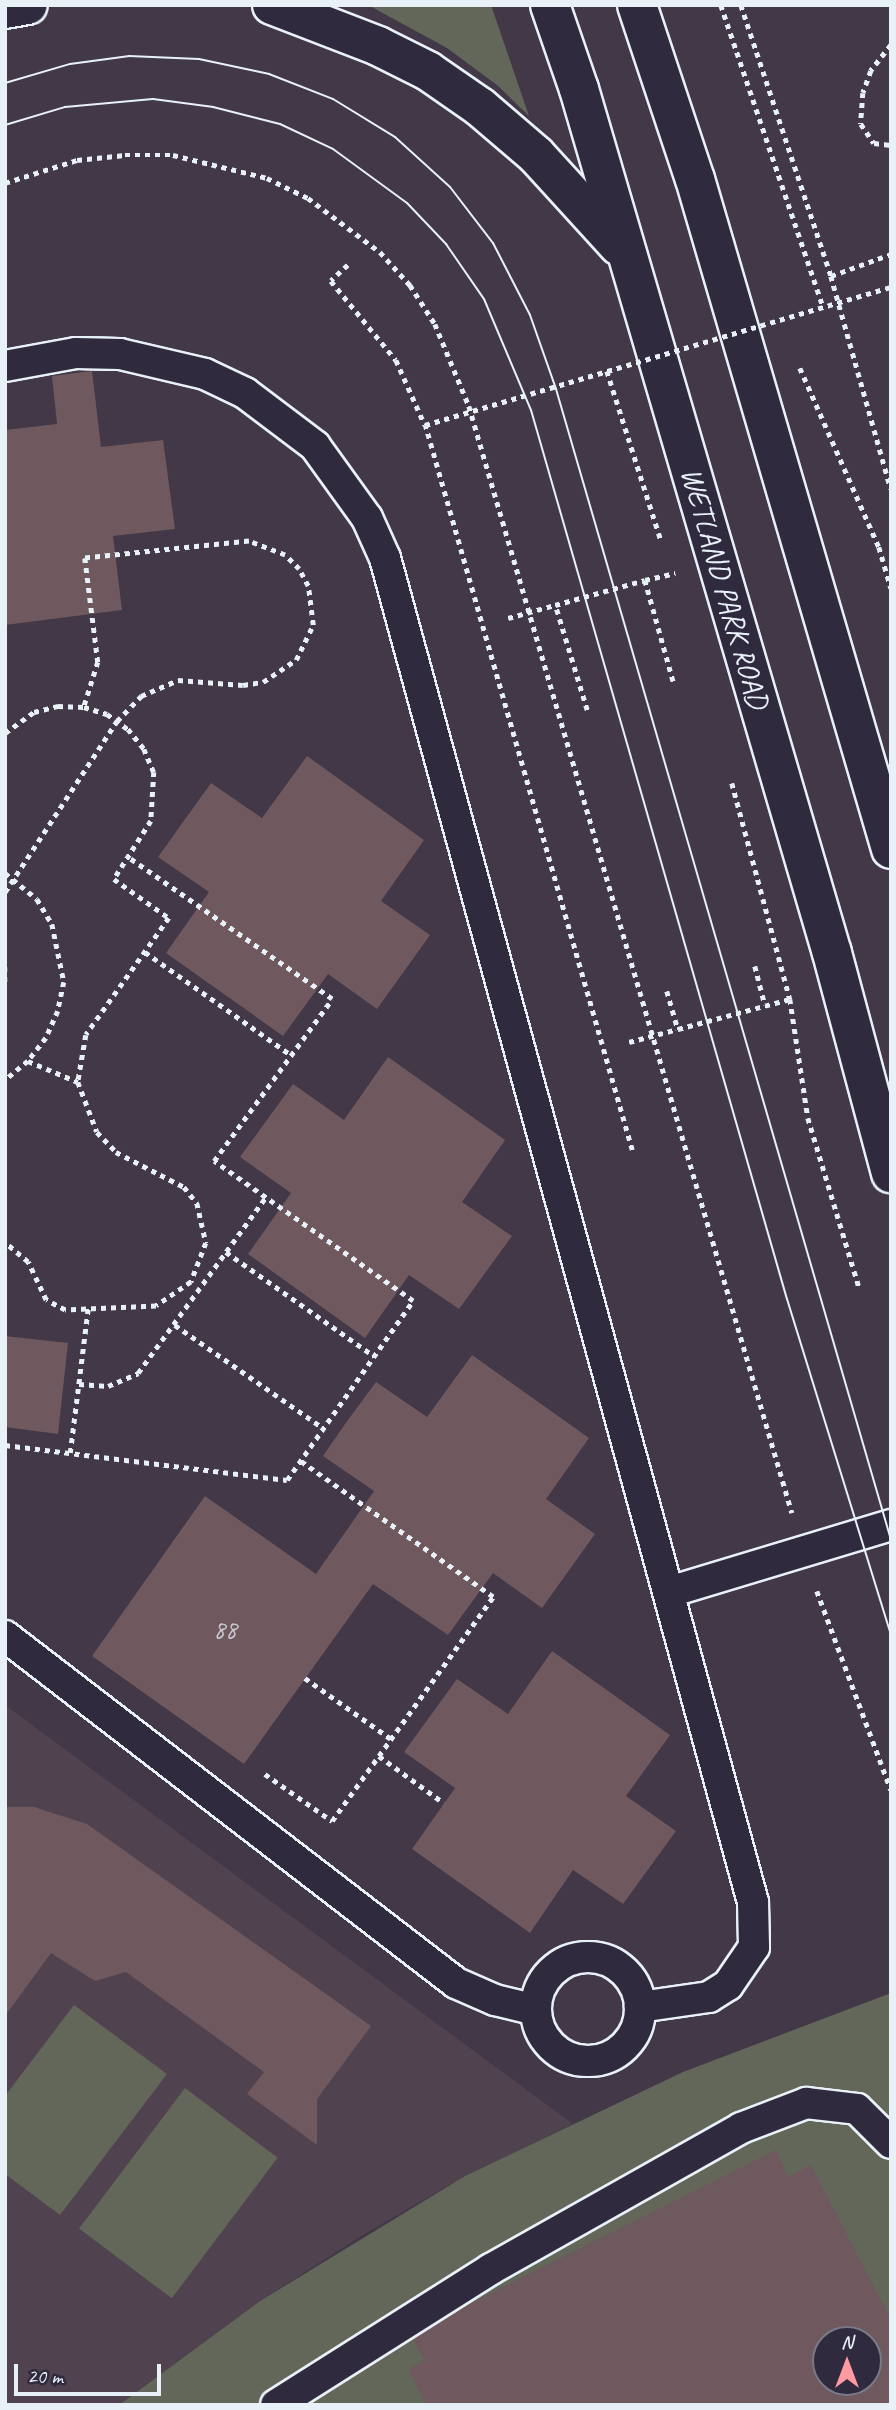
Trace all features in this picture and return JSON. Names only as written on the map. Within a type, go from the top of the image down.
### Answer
[{"type":"main road","points":[[5,9],[28,5]]},
{"type":"main road","points":[[272,5],[378,46],[428,71],[480,107],[536,155],[626,253]]},
{"type":"main road","name":"WETLAND PARK ROAD","points":[[550,5],[626,253],[832,953],[891,1173]]},
{"type":"main road","points":[[637,5],[695,179],[891,849]]},
{"type":"lane","points":[[5,366],[76,353],[120,354],[205,374],[245,393],[315,446],[366,518],[385,558],[669,1592],[757,1924],[754,1947],[728,1985],[709,1997],[640,2007]]},
{"type":"lane","points":[[669,1592],[891,1525]]},
{"type":"lane","points":[[5,1636],[456,1983],[495,2000],[536,2010]]},
{"type":"lane","points":[[578,1958],[596,1958],[620,1969],[637,1990],[640,2007],[629,2041],[606,2056],[579,2060],[548,2043],[539,2028],[536,2010],[547,1976],[578,1958]]},
{"type":"lane","points":[[276,2405],[491,2269],[741,2128],[806,2103],[858,2109],[891,2143]]},
{"type":"path","points":[[721,5],[823,306]]},
{"type":"path","points":[[741,5],[831,276],[891,489]]},
{"type":"path","points":[[891,45],[871,71],[863,93],[861,124],[874,143],[891,145]]},
{"type":"path","points":[[5,183],[77,160],[173,155],[267,178],[345,223],[410,285],[455,363],[803,1551],[891,1790]]},
{"type":"path","points":[[831,276],[848,267],[891,254]]},
{"type":"path","points":[[348,265],[331,281],[396,360],[425,425],[632,1150]]},
{"type":"path","points":[[425,425],[891,287]]},
{"type":"path","points":[[779,307],[787,333]]},
{"type":"path","points":[[796,358],[879,547],[891,588]]},
{"type":"path","points":[[607,371],[651,517],[665,551]]},
{"type":"path","points":[[5,892],[117,721],[141,696],[178,680],[243,685],[281,674],[307,644],[313,625],[308,586],[299,569],[285,555],[249,541],[85,558],[98,662],[84,707]]},
{"type":"path","points":[[670,562],[678,586]]},
{"type":"path","points":[[508,618],[675,573]]},
{"type":"path","points":[[645,580],[674,684]]},
{"type":"path","points":[[555,605],[587,710]]},
{"type":"path","points":[[5,733],[34,712],[58,705],[84,707],[117,721],[144,749],[155,784],[151,821],[114,879],[169,918],[86,1035],[78,1082],[84,1108],[97,1132],[116,1152],[184,1186],[204,1222],[206,1243],[201,1264],[175,1296],[135,1309],[53,1307],[40,1291],[28,1262],[5,1243]]},
{"type":"path","points":[[728,771],[790,999],[808,1118],[859,1287]]},
{"type":"path","points":[[5,1445],[287,1480],[413,1301],[214,1161],[332,999],[129,858]]},
{"type":"path","points":[[5,873],[37,899],[52,924],[64,982],[58,1011],[46,1038],[28,1061],[5,1080]]},
{"type":"path","points":[[145,952],[291,1055]]},
{"type":"path","points":[[755,965],[765,1005]]},
{"type":"path","points":[[5,967],[5,985]]},
{"type":"path","points":[[667,991],[678,1029]]},
{"type":"path","points":[[629,1042],[790,999]]},
{"type":"path","points":[[28,1061],[78,1082]]},
{"type":"path","points":[[79,1384],[108,1386],[138,1373],[176,1325],[265,1198]]},
{"type":"path","points":[[226,1252],[374,1356]]},
{"type":"path","points":[[71,1453],[88,1308]]},
{"type":"path","points":[[176,1325],[323,1428]]},
{"type":"path","points":[[265,1774],[332,1821],[493,1597],[300,1461]]},
{"type":"path","points":[[305,1678],[391,1739]]},
{"type":"path","points":[[379,1756],[444,1803]]},
{"type":"shaded area","points":[[5,1705],[573,2124],[465,2176],[361,2236],[260,2301],[119,2405],[5,2405]]},
{"type":"green space","points":[[368,5],[491,5],[529,116],[497,85],[447,48]]},
{"type":"green space","points":[[891,1993],[891,2405],[119,2405],[260,2301],[465,2176],[683,2072]]},
{"type":"green space","points":[[74,2005],[167,2074],[60,2215],[5,2174],[5,2096]]},
{"type":"green space","points":[[185,2088],[278,2158],[172,2298],[79,2229]]},
{"type":"building","points":[[92,371],[101,447],[163,440],[175,529],[113,536],[122,610],[5,625],[5,430],[57,424],[52,376]]},
{"type":"building","points":[[307,756],[424,840],[381,901],[430,935],[377,1009],[328,974],[283,1036],[166,953],[209,892],[158,857],[211,783],[262,818]]},
{"type":"building","points":[[388,1057],[505,1140],[462,1202],[512,1236],[459,1309],[409,1275],[365,1338],[248,1254],[291,1193],[240,1157],[293,1084],[344,1120]]},
{"type":"building","points":[[5,1336],[68,1343],[58,1434],[5,1427]]},
{"type":"building","points":[[472,1355],[589,1438],[546,1499],[595,1534],[542,1608],[493,1573],[448,1635],[373,1584],[244,1764],[92,1656],[205,1496],[316,1574],[374,1491],[323,1456],[345,1424],[376,1382],[427,1417]]},
{"type":"building","points":[[552,1651],[670,1735],[626,1796],[676,1831],[623,1904],[573,1870],[530,1933],[412,1849],[455,1788],[404,1752],[457,1679],[508,1714]]},
{"type":"building","points":[[5,1807],[34,1807],[87,1824],[371,2026],[317,2099],[317,2145],[247,2094],[264,2072],[126,1972],[95,1981],[51,1953],[5,2016]]},
{"type":"building","points":[[776,2150],[788,2177],[811,2165],[891,2320],[891,2405],[426,2405],[409,2370],[424,2360],[413,2339],[467,2305]]},
{"type":"tram line","points":[[5,83],[70,64],[129,56],[199,59],[269,74],[333,99],[395,137],[450,187],[493,243],[530,315],[556,389],[891,1540]]},
{"type":"tram line","points":[[5,125],[65,107],[153,99],[213,107],[280,124],[333,149],[407,203],[446,244],[484,299],[531,410],[787,1299],[891,1634]]}]
